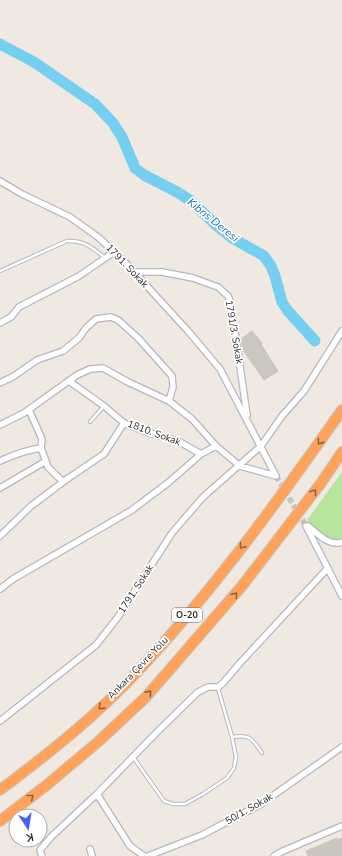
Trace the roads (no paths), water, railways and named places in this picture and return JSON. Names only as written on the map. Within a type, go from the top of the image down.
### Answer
[{"type":"highway","name":"Ankara Çevre Yolu","points":[[0,790],[44,758],[92,715],[136,672],[180,623],[257,528],[342,410]]},
{"type":"highway","name":"O-20","points":[[0,821],[48,784],[99,741],[146,697],[242,586],[321,483],[342,452]]},
{"type":"street","name":"1791. Sokak","points":[[0,182],[70,217],[98,237],[134,272],[188,331],[220,369],[276,476],[240,466]]},
{"type":"street","points":[[0,323],[10,317],[19,307],[79,276],[114,252]]},
{"type":"street","name":"1791/3. Sokak","points":[[134,272],[162,272],[193,278],[218,287],[228,296],[231,304],[247,420]]},
{"type":"street","points":[[0,383],[14,376],[37,360],[63,351],[79,338],[86,328],[96,319],[111,317],[118,320],[138,338],[172,376],[174,387],[169,400]]},
{"type":"street","points":[[261,446],[282,416],[304,391],[342,331]]},
{"type":"street","points":[[0,425],[29,410],[77,375],[90,369],[103,368],[128,382],[169,400],[192,419],[216,446],[240,466]]},
{"type":"street","name":"1810. Sokak","points":[[69,381],[104,406],[124,423],[149,433],[178,441],[201,454]]},
{"type":"street","points":[[29,410],[42,439],[41,448],[48,467],[63,482]]},
{"type":"street","points":[[0,536],[31,506],[104,454],[124,423]]},
{"type":"street","points":[[0,589],[13,579],[132,510],[170,482],[201,454],[216,446]]},
{"type":"street","name":"1791. Sokak","points":[[0,721],[96,645],[118,617],[172,533],[203,498],[261,446]]},
{"type":"street","points":[[0,461],[31,449],[41,448]]},
{"type":"street","points":[[0,488],[46,461]]},
{"type":"street","points":[[342,542],[339,543],[328,541],[306,526],[342,596]]},
{"type":"street","points":[[42,856],[40,850],[52,836],[97,794],[198,692],[208,687],[218,687],[328,569]]},
{"type":"street","name":"50/1. Sokak","points":[[148,856],[202,835],[261,804],[342,747]]},
{"type":"street","points":[[97,794],[130,846],[144,856]]},
{"type":"street","points":[[274,856],[342,826]]},
{"type":"street","points":[[90,849],[92,856]]},
{"type":"lane","points":[[0,271],[67,241],[79,241],[87,244],[106,258]]},
{"type":"lane","points":[[90,422],[104,406]]},
{"type":"lane","points":[[133,757],[164,801],[173,804],[184,804],[203,794],[227,778],[232,771],[236,757],[218,687]]},
{"type":"lane","points":[[232,737],[243,736],[249,738],[262,753]]},
{"type":"waterway","name":"Kıbrıs Deresi","points":[[0,44],[34,62],[95,104],[113,123],[122,137],[135,168],[144,175],[191,201],[232,238],[264,256],[271,266],[275,276],[282,302],[288,311],[315,341]]},
{"type":"tunnel","points":[[276,476],[306,526]]}]
